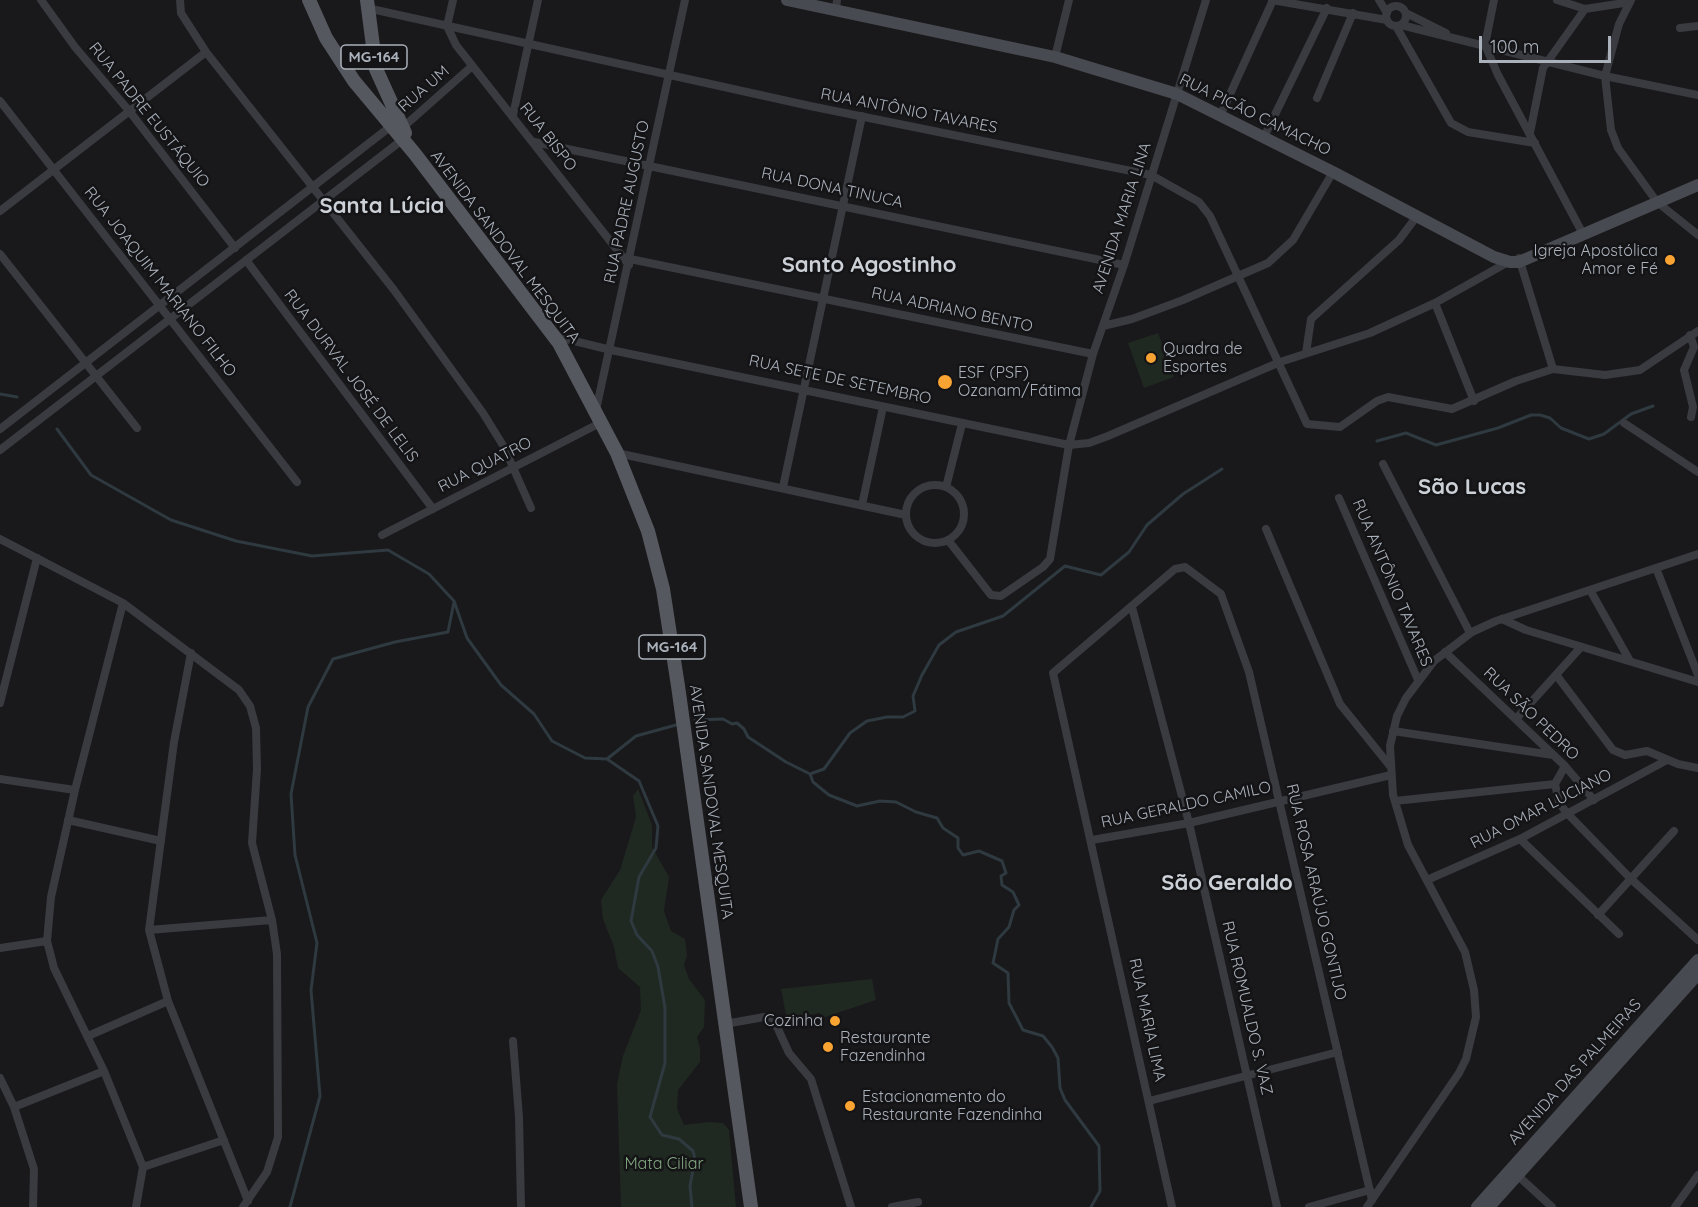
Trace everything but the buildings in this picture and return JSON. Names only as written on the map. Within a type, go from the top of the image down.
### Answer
[{"type":"main road","name":"AVENIDA SANDOVAL MESQUITA","points":[[309,0],[327,38],[354,81],[398,128],[415,154],[553,335],[599,416],[617,453],[648,531],[663,589],[751,1207]]},
{"type":"main road","name":"MG-164","points":[[367,4],[376,69],[398,128]]},
{"type":"main road","points":[[354,81],[359,85],[371,84],[375,80],[376,69]]},
{"type":"street","name":"RUA PADRE EUSTÁQUIO","points":[[41,0],[75,47],[130,112],[235,248]]},
{"type":"street","points":[[180,0],[182,13],[206,52],[394,290],[483,413],[514,466],[531,508]]},
{"type":"street","points":[[447,26],[453,0]]},
{"type":"street","points":[[513,115],[538,0]]},
{"type":"street","name":"RUA PADRE AUGUSTO","points":[[599,416],[685,0]]},
{"type":"street","name":"RUA PICÃO CAMACHO","points":[[788,0],[836,5],[1055,57],[1177,94],[1484,251],[1515,259]]},
{"type":"street","points":[[1055,57],[1069,0]]},
{"type":"street","name":"AVENIDA MARIA LINA","points":[[948,540],[991,595],[1001,596],[1043,567],[1050,559],[1069,445],[1093,354],[1124,265],[1206,0]]},
{"type":"street","points":[[1220,116],[1273,0],[1387,16]]},
{"type":"street","points":[[1378,0],[1387,16],[1398,26],[1451,123],[1468,132],[1536,142]]},
{"type":"street","points":[[1393,0],[1404,10],[1405,21],[1398,26]]},
{"type":"street","points":[[1494,0],[1485,45],[1498,75],[1536,142],[1583,234]]},
{"type":"street","points":[[1557,0],[1585,9],[1630,1]]},
{"type":"street","points":[[1630,1],[1616,33],[1605,76],[1609,117],[1618,148],[1657,202],[1698,235]]},
{"type":"street","name":"RUA ANTÔNIO TAVARES","points":[[367,4],[529,45],[1151,175],[1204,207],[1240,276],[1307,424],[1340,427],[1377,401],[1388,397],[1452,409],[1474,401]]},
{"type":"street","points":[[1387,16],[1394,6],[1454,37]]},
{"type":"street","points":[[1264,137],[1327,8]]},
{"type":"street","points":[[1530,133],[1541,72],[1547,60],[1585,9]]},
{"type":"street","points":[[1317,98],[1353,13]]},
{"type":"street","name":"RUA BISPO","points":[[447,26],[471,67],[513,115],[629,262]]},
{"type":"street","points":[[1398,26],[1454,37],[1605,76],[1698,95]]},
{"type":"street","points":[[1680,28],[1698,26]]},
{"type":"street","points":[[0,211],[206,52]]},
{"type":"street","name":"RUA UM","points":[[398,128],[471,67]]},
{"type":"street","name":"RUA JOAQUIM MARIANO FILHO","points":[[0,101],[297,482]]},
{"type":"street","points":[[783,487],[862,116]]},
{"type":"street","points":[[0,429],[312,188],[398,128]]},
{"type":"street","points":[[0,450],[322,201],[398,128]]},
{"type":"street","name":"RUA DONA TINUCA","points":[[534,142],[1124,265]]},
{"type":"street","points":[[1103,326],[1132,319],[1240,276],[1281,254],[1303,225],[1333,172]]},
{"type":"street","points":[[1553,369],[1515,259],[1532,256],[1698,185]]},
{"type":"street","points":[[1306,353],[1311,319],[1400,240],[1417,216]]},
{"type":"street","points":[[0,254],[137,428]]},
{"type":"street","name":"RUA SETE DE SETEMBRO","points":[[553,335],[611,350],[1069,445],[1089,443],[1108,436],[1280,362],[1370,333],[1435,303],[1515,259]]},
{"type":"street","name":"RUA DURVAL JOSÉ DE LELIS","points":[[246,260],[433,509]]},
{"type":"street","name":"RUA ADRIANO BENTO","points":[[629,262],[825,298],[1093,354]]},
{"type":"street","points":[[1435,303],[1474,401],[1516,381],[1553,369],[1605,375],[1640,370],[1694,333]]},
{"type":"street","points":[[1691,417],[1693,407],[1684,370],[1694,348],[1694,333]]},
{"type":"street","points":[[862,505],[884,407]]},
{"type":"street","name":"RUA QUATRO","points":[[382,535],[514,466],[599,416]]},
{"type":"street","points":[[1624,423],[1698,472]]},
{"type":"street","points":[[946,487],[962,424]]},
{"type":"street","points":[[617,453],[906,515]]},
{"type":"street","points":[[1383,464],[1470,633]]},
{"type":"street","points":[[937,485],[946,487],[961,499],[964,518],[956,535],[948,540],[929,543],[912,532],[906,515],[907,505],[919,490],[937,485]]},
{"type":"street","name":"RUA ANTÔNIO TAVARES","points":[[1338,498],[1418,681]]},
{"type":"street","points":[[1266,530],[1340,704],[1391,771]]},
{"type":"street","points":[[0,539],[123,603],[239,690],[250,706],[256,728],[257,769],[252,843],[272,920],[277,954],[278,1137],[267,1172],[245,1204]]},
{"type":"street","points":[[1369,1203],[1459,1073],[1475,1029],[1476,1005],[1465,952],[1401,828],[1395,801],[1391,771],[1393,731],[1406,698],[1418,681],[1445,652],[1470,633],[1502,619],[1698,554]]},
{"type":"street","points":[[0,703],[37,558]]},
{"type":"street","name":"RUA ROSA ARAÚJO GONTIJO","points":[[1132,607],[1175,569],[1185,567],[1221,594],[1249,672],[1370,1190],[1369,1203]]},
{"type":"street","points":[[1656,568],[1698,675]]},
{"type":"street","points":[[1590,590],[1630,661]]},
{"type":"street","points":[[123,603],[68,820],[51,897],[47,941],[54,968],[104,1071],[143,1167],[136,1207]]},
{"type":"street","name":"RUA ROMUALDO S. VAZ","points":[[1132,607],[1189,823],[1277,1207]]},
{"type":"street","name":"RUA MARIA LIMA","points":[[1132,607],[1053,673],[1172,1207]]},
{"type":"street","points":[[1502,619],[1526,630],[1698,682]]},
{"type":"street","points":[[1516,719],[1581,647]]},
{"type":"street","name":"RUA SÃO PEDRO","points":[[1445,652],[1565,766],[1594,800]]},
{"type":"street","points":[[191,653],[174,742],[149,930],[168,1001],[224,1140],[245,1204]]},
{"type":"street","points":[[1557,676],[1613,750],[1625,755],[1647,751],[1667,760],[1698,768]]},
{"type":"street","points":[[1393,731],[1553,755]]},
{"type":"street","name":"RUA OMAR LUCIANO","points":[[1427,880],[1520,839],[1566,812],[1594,800],[1667,760]]},
{"type":"street","points":[[1565,766],[1556,784],[1559,802],[1566,812],[1630,878],[1698,940]]},
{"type":"street","name":"RUA GERALDO CAMILO","points":[[1092,840],[1189,823],[1391,771]]},
{"type":"street","points":[[0,778],[75,790]]},
{"type":"street","points":[[1395,801],[1556,784]]},
{"type":"street","points":[[68,820],[161,841]]},
{"type":"street","points":[[1598,915],[1674,831]]},
{"type":"street","points":[[1520,839],[1619,934]]},
{"type":"street","points":[[149,930],[272,920]]},
{"type":"street","points":[[0,948],[47,941]]},
{"type":"street","name":"AVENIDA DAS PALMEIRAS","points":[[1477,1207],[1514,1172],[1624,1050],[1674,993],[1698,960]]},
{"type":"street","name":"AVENIDA DAS PALMEIRAS","points":[[1674,993],[1698,974]]},
{"type":"street","points":[[88,1036],[168,1001]]},
{"type":"street","points":[[725,1024],[764,1017],[773,1018],[789,1053],[811,1079],[851,1207]]},
{"type":"street","points":[[513,1041],[519,1117],[521,1207]]},
{"type":"street","points":[[1149,1101],[1338,1052]]},
{"type":"street","points":[[14,1107],[104,1071]]},
{"type":"street","points":[[0,1078],[14,1107],[34,1169],[33,1207]]},
{"type":"street","points":[[143,1167],[224,1140]]},
{"type":"street","points":[[1514,1172],[1552,1207]]},
{"type":"street","name":"AVENIDA DAS PALMEIRAS","points":[[1489,1207],[1514,1172]]},
{"type":"street","points":[[1675,1207],[1698,1175]]},
{"type":"street","points":[[1309,1207],[1370,1190]]},
{"type":"street","points":[[892,1207],[918,1202]]},
{"type":"green space","points":[[1158,333],[1174,377],[1144,388],[1128,343]]},
{"type":"green space","name":"Mata Ciliar","points":[[638,789],[652,825],[652,847],[669,877],[664,911],[671,931],[685,939],[687,955],[684,965],[689,979],[705,1000],[704,1027],[697,1037],[700,1062],[678,1090],[677,1109],[684,1125],[723,1123],[729,1130],[736,1207],[621,1207],[617,1084],[623,1056],[641,1010],[640,987],[618,968],[614,947],[603,919],[601,900],[620,870],[636,817],[633,796]]},
{"type":"green space","points":[[872,979],[876,1000],[825,1017],[819,1013],[787,1020],[781,989]]},
{"type":"waterway","points":[[0,394],[17,397]]},
{"type":"waterway","points":[[1377,441],[1406,433],[1436,445],[1498,428],[1531,415],[1550,418],[1561,428],[1589,439],[1604,434],[1631,414],[1653,406]]},
{"type":"waterway","points":[[57,429],[91,475],[171,520],[236,541],[312,556],[388,550],[429,574],[454,601],[467,638],[501,685],[534,714],[552,741],[585,758],[607,759],[636,736],[676,725]]},
{"type":"waterway","points":[[810,774],[824,769],[850,733],[867,721],[903,717],[915,711],[913,696],[922,675],[939,645],[956,632],[1003,616],[1065,566],[1101,575],[1129,552],[1147,525],[1183,494],[1222,469]]},
{"type":"waterway","points":[[290,1207],[320,1096],[311,990],[317,943],[295,855],[291,794],[308,707],[333,659],[395,642],[448,632],[454,602]]},
{"type":"waterway","points":[[695,720],[723,719],[732,724],[737,723],[748,737],[786,762],[810,774],[813,782],[829,795],[857,806],[880,801],[896,802],[916,812],[937,818],[943,828],[958,838],[958,848],[963,855],[979,851],[1002,861],[1006,873],[1001,876],[1002,885],[1013,892],[1019,905],[1014,910],[1009,927],[998,939],[993,963],[1008,973],[1009,1003],[1023,1030],[1043,1036],[1052,1047],[1058,1058],[1060,1088],[1065,1100],[1099,1146],[1100,1191],[1091,1207]]},
{"type":"waterway","points":[[607,759],[639,781],[658,826],[656,848],[639,877],[631,921],[637,935],[652,951],[658,967],[665,1008],[665,1063],[650,1117],[662,1135],[679,1139],[693,1151],[695,1159],[690,1186],[692,1207]]},
{"type":"place","name":"Igreja Apostólica Amor e Fé","points":[[1670,260]]},
{"type":"place","name":"Quadra de Esportes","points":[[1151,358]]},
{"type":"place","name":"ESF (PSF) Ozanam/Fátima","points":[[945,382]]},
{"type":"place","name":"Cozinha","points":[[835,1021]]},
{"type":"place","name":"Restaurante Fazendinha","points":[[828,1047]]},
{"type":"place","name":"Estacionamento do Restaurante Fazendinha","points":[[850,1106]]},
{"type":"district","name":"Santa Lúcia","points":[[382,206]]},
{"type":"district","name":"Santo Agostinho","points":[[869,265]]},
{"type":"district","name":"São Lucas","points":[[1472,487]]},
{"type":"district","name":"São Geraldo","points":[[1227,883]]}]
